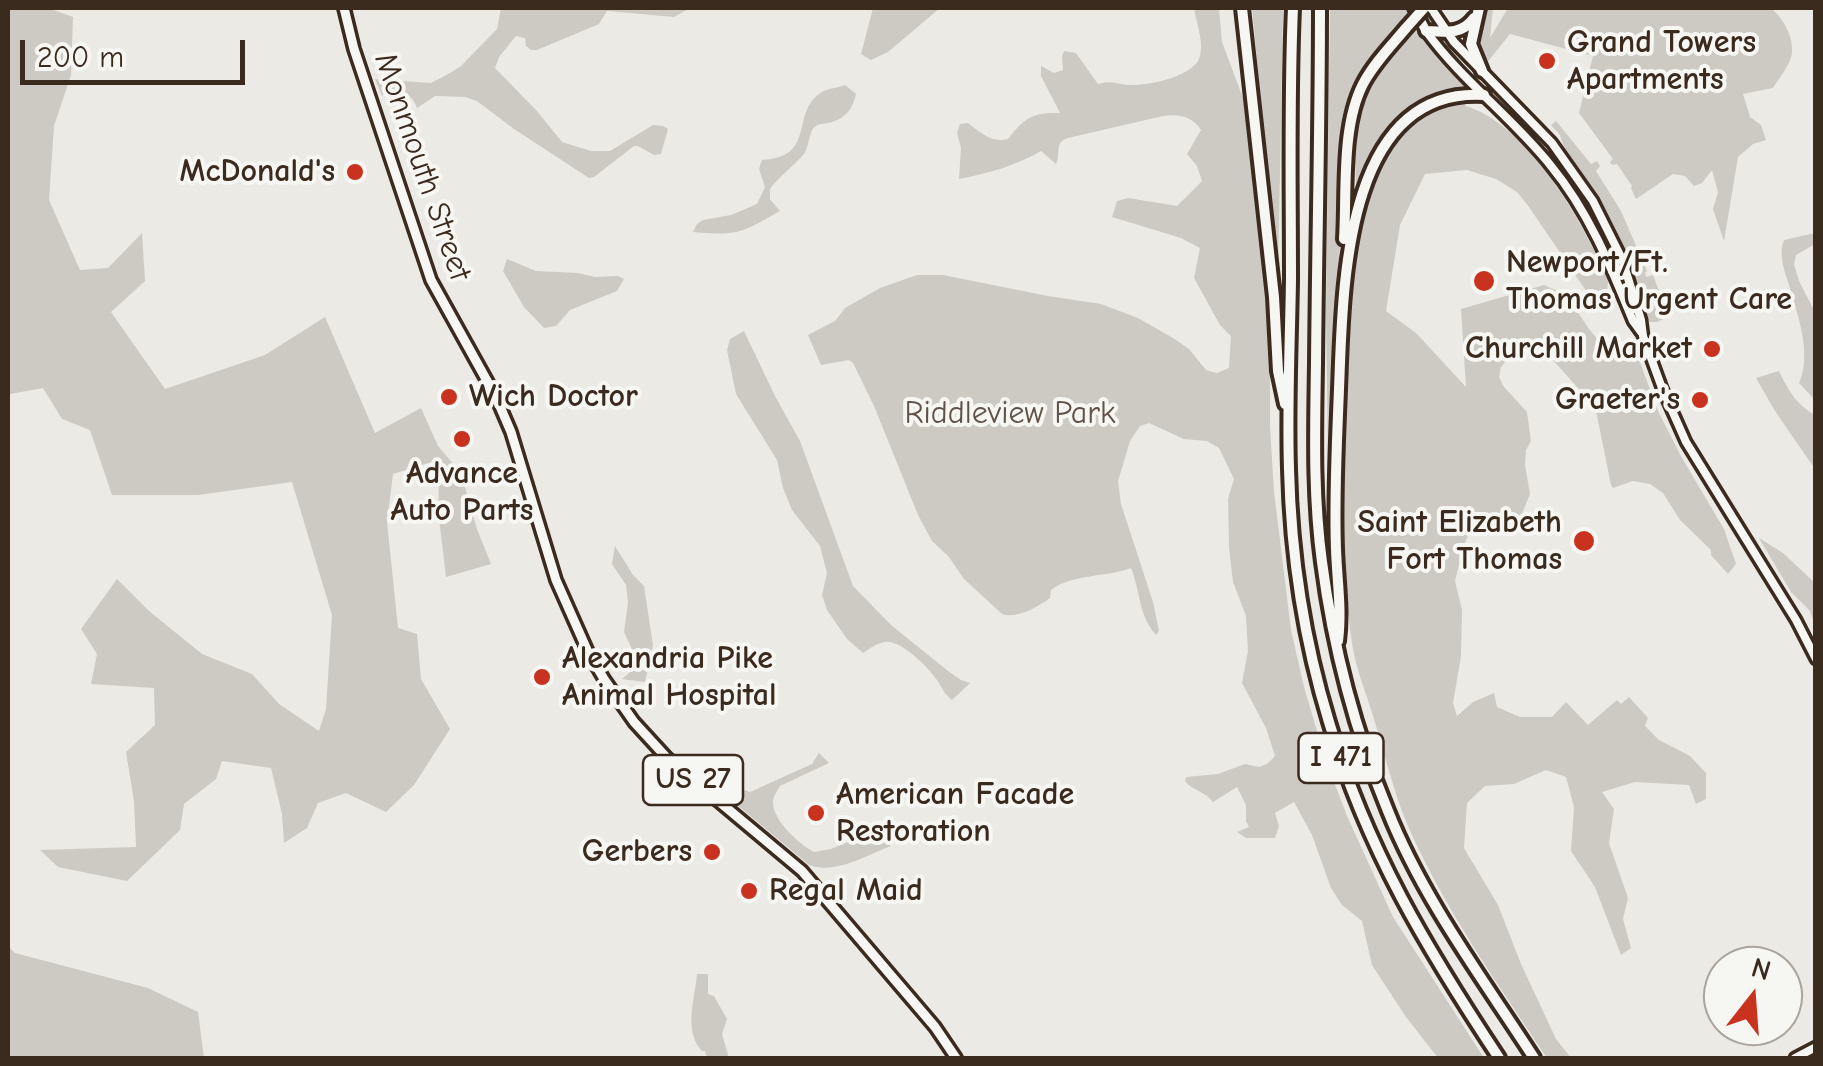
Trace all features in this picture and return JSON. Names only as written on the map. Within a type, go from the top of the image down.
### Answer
[{"type":"highway","points":[[1242,8],[1278,371],[1289,424]]},
{"type":"highway","name":"I 471","points":[[1292,8],[1289,472],[1305,629],[1330,726],[1367,828],[1430,953],[1499,1058]]},
{"type":"highway","name":"I 471","points":[[1320,8],[1314,461],[1321,558],[1337,647],[1368,760],[1408,856],[1534,1058]]},
{"type":"highway","points":[[1346,280],[1348,150],[1354,105],[1370,72],[1424,8]]},
{"type":"highway","points":[[1426,31],[1462,30],[1471,24],[1477,12]]},
{"type":"highway","points":[[1477,12],[1471,44],[1482,72]]},
{"type":"highway","points":[[1337,647],[1341,621],[1335,471],[1346,280],[1357,204],[1374,163],[1400,127],[1442,100],[1484,95]]},
{"type":"main road","name":"Monmouth Street","points":[[344,8],[430,280],[496,398],[516,446],[567,608],[604,680],[634,722],[668,758],[802,871],[934,1026],[956,1058]]},
{"type":"main road","points":[[1414,8],[1426,31],[1532,144],[1576,200],[1644,336]]},
{"type":"main road","points":[[1431,8],[1446,32],[1552,144],[1593,200],[1622,259],[1662,388],[1686,442],[1816,659]]},
{"type":"main road","points":[[1795,1058],[1816,1047]]},
{"type":"green space","points":[[8,8],[48,8],[73,17],[71,75],[54,126],[49,200],[80,270],[108,268],[142,233],[145,281],[111,312],[165,389],[265,355],[325,317],[375,433],[421,408],[438,446],[461,473],[491,564],[446,577],[438,460],[393,474],[387,522],[398,628],[417,634],[421,679],[450,729],[414,785],[386,812],[346,793],[318,803],[307,828],[284,843],[271,768],[222,761],[216,779],[184,804],[180,830],[127,881],[58,867],[40,850],[136,847],[126,752],[155,725],[154,688],[91,684],[97,654],[81,629],[117,579],[202,654],[252,674],[279,704],[319,731],[326,709],[332,615],[292,482],[198,495],[112,495],[90,430],[62,419],[43,388],[8,397]]},
{"type":"green space","points":[[501,8],[690,8],[674,17],[607,11],[599,24],[537,50],[526,46],[525,38],[516,36],[495,68],[562,142],[591,151],[610,151],[653,125],[663,126],[668,129],[661,154],[634,146],[589,178],[477,101],[435,96],[417,108],[410,96],[399,90],[389,88],[382,96],[375,79],[431,83],[461,66],[497,29]]},
{"type":"green space","points":[[873,8],[940,8],[888,52],[871,60],[861,54]]},
{"type":"green space","name":"Riddleview Park","points":[[1194,8],[1219,8],[1222,42],[1246,106],[1265,273],[1274,492],[1291,630],[1304,687],[1347,816],[1393,917],[1484,1058],[1438,1058],[1406,1017],[1372,965],[1362,921],[1342,905],[1331,888],[1312,835],[1294,802],[1275,813],[1279,826],[1275,838],[1246,838],[1237,832],[1249,827],[1246,805],[1237,787],[1213,802],[1185,781],[1186,777],[1218,774],[1245,764],[1259,767],[1275,756],[1266,728],[1242,683],[1248,651],[1246,616],[1233,582],[1229,547],[1228,499],[1234,479],[1219,448],[1207,441],[1184,439],[1149,423],[1140,426],[1130,441],[1118,481],[1121,504],[1153,602],[1159,631],[1156,635],[1143,612],[1131,568],[1070,581],[1051,590],[1050,598],[1021,614],[1002,614],[964,579],[932,541],[853,363],[849,360],[821,365],[808,335],[835,321],[845,308],[880,288],[917,275],[943,275],[1101,304],[1138,318],[1173,338],[1189,349],[1206,370],[1217,373],[1229,368],[1231,336],[1220,325],[1194,278],[1200,248],[1181,238],[1112,217],[1117,201],[1128,198],[1177,206],[1202,181],[1187,154],[1201,130],[1194,122],[1180,116],[1163,116],[1068,138],[1059,145],[1056,164],[1041,151],[1002,168],[959,179],[960,124],[968,123],[986,136],[1002,140],[1030,118],[1060,113],[1041,76],[1041,66],[1054,73],[1063,70],[1064,51],[1076,53],[1098,84],[1148,84],[1190,69],[1197,63],[1201,50]]},
{"type":"green space","points":[[1252,8],[1283,8],[1278,280]]},
{"type":"green space","points":[[1330,8],[1405,8],[1409,17],[1364,70],[1352,98],[1344,135],[1333,429],[1328,465],[1326,310]]},
{"type":"green space","points":[[1488,8],[1493,8],[1490,38],[1508,8],[1771,8],[1789,33],[1791,56],[1773,88],[1743,94],[1750,117],[1761,125],[1766,140],[1753,144],[1738,157],[1724,241],[1713,209],[1718,192],[1712,170],[1702,183],[1694,186],[1685,176],[1673,174],[1636,199],[1632,186],[1617,164],[1612,165],[1613,159],[1579,113],[1593,56],[1510,34],[1486,64],[1478,43]]},
{"type":"green space","points":[[1415,25],[1466,89],[1426,100],[1396,121],[1374,151],[1356,188],[1355,134],[1362,104],[1377,76]]},
{"type":"green space","points":[[845,85],[856,94],[848,112],[813,128],[803,155],[770,189],[770,199],[780,211],[739,231],[693,232],[703,220],[731,215],[757,204],[765,187],[759,169],[762,160],[790,151],[812,101],[824,91]]},
{"type":"green space","points":[[1462,99],[1466,106],[1506,129],[1542,166],[1572,209],[1604,268],[1607,294],[1595,304],[1517,192],[1496,179],[1467,170],[1425,174],[1400,225],[1386,311],[1416,333],[1466,387],[1461,309],[1544,285],[1559,292],[1598,339],[1618,348],[1635,349],[1658,411],[1724,529],[1736,564],[1728,574],[1711,550],[1680,520],[1663,493],[1650,484],[1633,481],[1613,488],[1591,394],[1585,396],[1535,340],[1526,338],[1501,367],[1499,377],[1527,412],[1531,441],[1525,465],[1530,494],[1521,516],[1509,519],[1486,512],[1475,517],[1463,548],[1455,581],[1462,610],[1461,656],[1453,703],[1457,716],[1473,702],[1494,693],[1497,707],[1520,717],[1552,717],[1566,702],[1588,725],[1617,700],[1621,704],[1629,697],[1648,718],[1645,726],[1659,740],[1690,756],[1706,773],[1706,799],[1696,804],[1689,785],[1635,782],[1602,792],[1614,809],[1609,843],[1628,898],[1623,919],[1631,948],[1621,955],[1595,887],[1571,851],[1574,807],[1566,777],[1546,770],[1514,784],[1485,786],[1467,803],[1464,848],[1498,905],[1556,1039],[1571,1058],[1547,1058],[1437,885],[1397,798],[1353,652],[1348,613],[1344,522],[1347,345],[1358,227],[1374,176],[1389,149],[1420,118]]},
{"type":"green space","points":[[1556,121],[1591,164],[1597,161],[1600,166],[1596,171],[1621,211],[1647,271],[1646,277],[1653,275],[1666,318],[1657,322],[1647,319],[1620,241],[1604,208],[1551,125]]},
{"type":"green space","points":[[1815,233],[1815,244],[1796,255],[1794,264],[1815,312],[1815,400],[1799,383],[1804,360],[1802,336],[1782,252],[1784,240]]},
{"type":"green space","points":[[507,259],[536,271],[624,279],[617,291],[570,310],[556,326],[544,328],[524,307],[503,271]]},
{"type":"green space","points":[[744,331],[800,441],[853,586],[891,625],[948,671],[970,683],[952,700],[928,669],[891,642],[863,653],[847,639],[827,610],[822,595],[827,573],[820,546],[792,510],[777,460],[736,394],[727,350],[730,339]]},
{"type":"green space","points":[[1779,371],[1793,396],[1815,415],[1815,469],[1756,378]]},
{"type":"green space","points":[[1759,538],[1783,553],[1815,583],[1815,626],[1810,611],[1791,592]]},
{"type":"green space","points":[[615,546],[644,586],[653,645],[645,682],[622,679],[636,667],[637,660],[624,632],[628,602],[626,585],[612,564]]},
{"type":"green space","points":[[819,753],[829,763],[780,786],[776,793],[774,808],[782,823],[814,852],[853,840],[869,844],[886,841],[891,846],[840,866],[809,865],[736,804],[739,793],[728,778],[738,780],[750,792],[812,764]]},
{"type":"green space","points":[[8,946],[15,953],[148,988],[198,1012],[204,1058],[8,1058]]},
{"type":"green space","points":[[697,974],[708,974],[708,994],[714,996],[727,1019],[722,1034],[729,1058],[707,1058],[696,1043],[692,1014]]},
{"type":"place","name":"Grand Towers Apartments","points":[[1547,61]]},
{"type":"place","name":"McDonald's","points":[[355,172]]},
{"type":"place","name":"Newport/Ft. Thomas Urgent Care","points":[[1484,281]]},
{"type":"place","name":"Churchill Market","points":[[1712,349]]},
{"type":"place","name":"Wich Doctor","points":[[449,397]]},
{"type":"place","name":"Graeter's","points":[[1700,400]]},
{"type":"place","name":"Advance Auto Parts","points":[[462,439]]},
{"type":"place","name":"Saint Elizabeth Fort Thomas","points":[[1584,541]]},
{"type":"place","name":"Alexandria Pike Animal Hospital","points":[[542,677]]},
{"type":"place","name":"American Facade Restoration","points":[[816,813]]},
{"type":"place","name":"Gerbers","points":[[712,852]]},
{"type":"place","name":"Regal Maid","points":[[749,891]]}]
